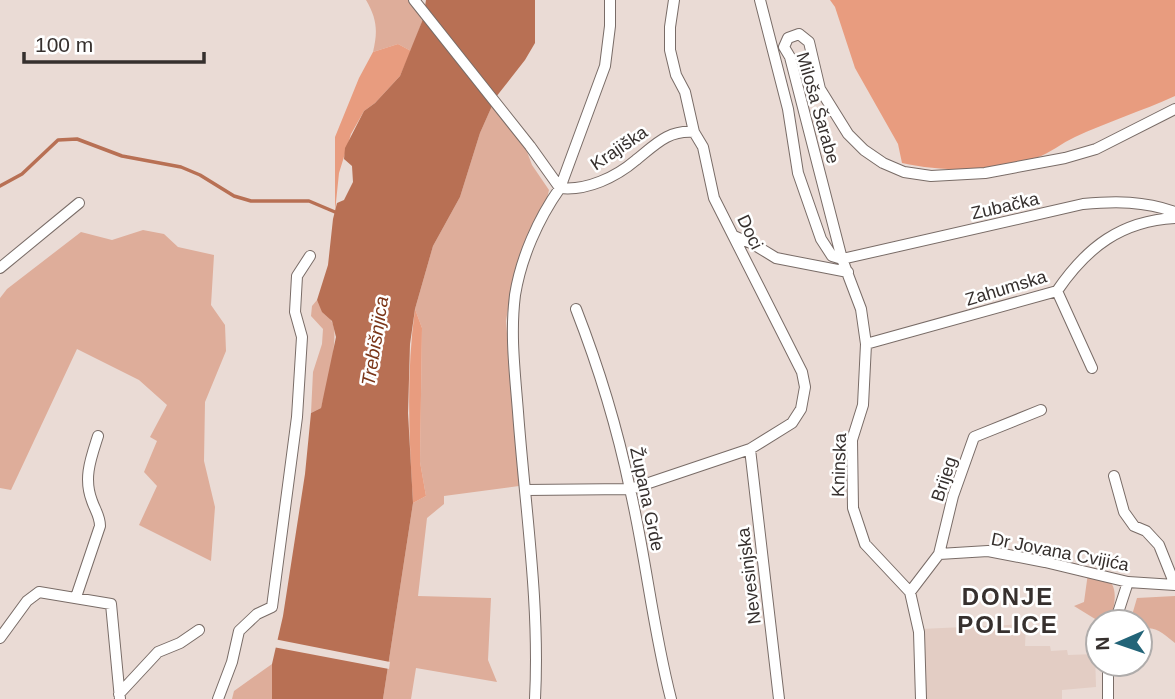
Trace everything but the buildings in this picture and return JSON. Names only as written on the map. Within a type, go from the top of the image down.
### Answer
[{"type":"street","points":[[414,0],[560,188]]},
{"type":"street","points":[[535,699],[533,585],[511,338],[516,293],[538,225],[560,188],[605,66],[610,0]]},
{"type":"street","name":"Doci","points":[[525,490],[631,489],[750,449],[792,423],[801,409],[805,387],[802,372],[714,198],[704,147],[694,132],[685,92],[676,75],[670,50],[674,0]]},
{"type":"street","name":"Miloša Šarabe","points":[[760,0],[788,109],[799,173],[821,239],[832,256],[842,259]]},
{"type":"street","name":"Miloša Šarabe","points":[[842,259],[790,57],[784,47],[793,34],[799,34],[808,42],[820,89],[848,134],[864,150],[883,163],[904,172],[931,176],[985,173],[1065,158],[1096,149],[1175,109]]},
{"type":"street","name":"Krajiška","points":[[560,188],[581,188],[601,182],[634,162],[668,134],[694,132]]},
{"type":"street","name":"Zubačka","points":[[842,259],[1083,204],[1122,200],[1159,206],[1175,212]]},
{"type":"street","points":[[0,268],[79,203]]},
{"type":"street","name":"Zahumska","points":[[866,344],[1057,291],[1074,267],[1104,240],[1134,225],[1175,218]]},
{"type":"street","points":[[734,236],[776,258],[848,272]]},
{"type":"street","points":[[218,699],[232,662],[239,631],[257,614],[272,607],[298,416],[302,337],[295,312],[297,276],[310,256]]},
{"type":"street","name":"Kninska","points":[[842,259],[861,309],[866,344],[863,405],[852,440],[853,508],[865,544],[910,592]]},
{"type":"street","points":[[1057,291],[1092,368]]},
{"type":"street","name":"Župana Grde","points":[[576,310],[613,418],[631,489],[662,663],[671,699]]},
{"type":"street","name":"Brijeg","points":[[910,592],[939,554],[953,496],[974,438],[1041,410]]},
{"type":"street","points":[[76,597],[100,526],[87,484],[88,466],[97,436]]},
{"type":"street","name":"Nevesinjska","points":[[750,449],[779,699]]},
{"type":"street","name":"Dr Jovana Cvijića","points":[[939,554],[988,551],[1128,582],[1175,585],[1158,545],[1146,531],[1134,526],[1124,512],[1114,476]]},
{"type":"street","points":[[1120,608],[1128,582]]},
{"type":"street","points":[[0,638],[27,601],[39,592],[111,604],[119,696]]},
{"type":"street","points":[[910,592],[919,632],[921,699]]},
{"type":"street","points":[[119,696],[158,652],[180,643],[199,630]]},
{"type":"street","points":[[1108,678],[1108,699]]},
{"type":"shaded area","points":[[366,0],[408,0],[423,19],[411,51],[398,44],[373,52],[376,25]]},
{"type":"shaded area","points":[[830,0],[1175,0],[1175,96],[1070,139],[1041,156],[1020,163],[970,170],[902,163],[898,144],[855,68],[835,7]]},
{"type":"shaded area","points":[[398,44],[411,51],[400,76],[364,111],[351,134],[339,173],[335,212],[335,137],[359,78],[373,52]]},
{"type":"shaded area","points":[[492,106],[526,149],[532,165],[549,190],[524,245],[506,321],[519,486],[444,496],[444,504],[427,518],[418,596],[491,598],[488,660],[497,682],[416,668],[411,699],[383,699],[413,503],[426,496],[420,462],[422,328],[415,309],[433,246],[460,197],[480,133]]},
{"type":"shaded area","points":[[143,230],[164,234],[178,247],[214,255],[211,305],[225,325],[226,351],[205,402],[204,461],[215,507],[211,561],[139,525],[157,486],[144,472],[157,441],[150,437],[167,405],[139,380],[77,349],[11,490],[0,488],[0,298],[7,289],[81,232],[112,240]]},
{"type":"shaded area","points":[[317,300],[332,322],[334,339],[321,408],[311,413],[313,372],[322,344],[323,329],[311,316],[312,306]]},
{"type":"shaded area","points":[[415,309],[422,328],[420,462],[426,496],[413,503],[409,382]]},
{"type":"shaded area","points":[[1088,573],[1106,579],[1113,586],[1113,608],[1084,608],[1084,612],[1074,606],[1084,602]]},
{"type":"shaded area","points":[[1175,596],[1175,643],[1154,629],[1154,608],[1134,608],[1137,598]]},
{"type":"shaded area","points":[[1026,624],[1025,646],[1050,646],[1051,651],[1067,650],[1068,655],[1084,654],[1084,678],[1096,678],[1096,687],[1062,690],[1062,699],[924,699],[921,629]]},
{"type":"shaded area","points":[[272,664],[272,699],[232,699],[234,691]]},
{"type":"water","name":"Trebišnjica","points":[[426,0],[535,0],[535,43],[496,97],[480,133],[460,197],[433,246],[415,309],[410,344],[408,413],[413,503],[383,699],[272,699],[272,664],[283,616],[305,474],[311,413],[321,408],[336,337],[332,321],[322,312],[317,300],[328,265],[337,203],[344,200],[353,182],[352,166],[344,159],[345,148],[364,111],[400,76],[423,19]]},
{"type":"pier","points":[[274,639],[390,662],[389,669],[273,647]]},
{"type":"waterway","points":[[0,186],[22,174],[58,140],[77,139],[122,156],[181,167],[200,175],[234,196],[251,201],[309,201],[335,212]]},
{"type":"district","name":"DONJE POLICE","points":[[1008,610]]}]
